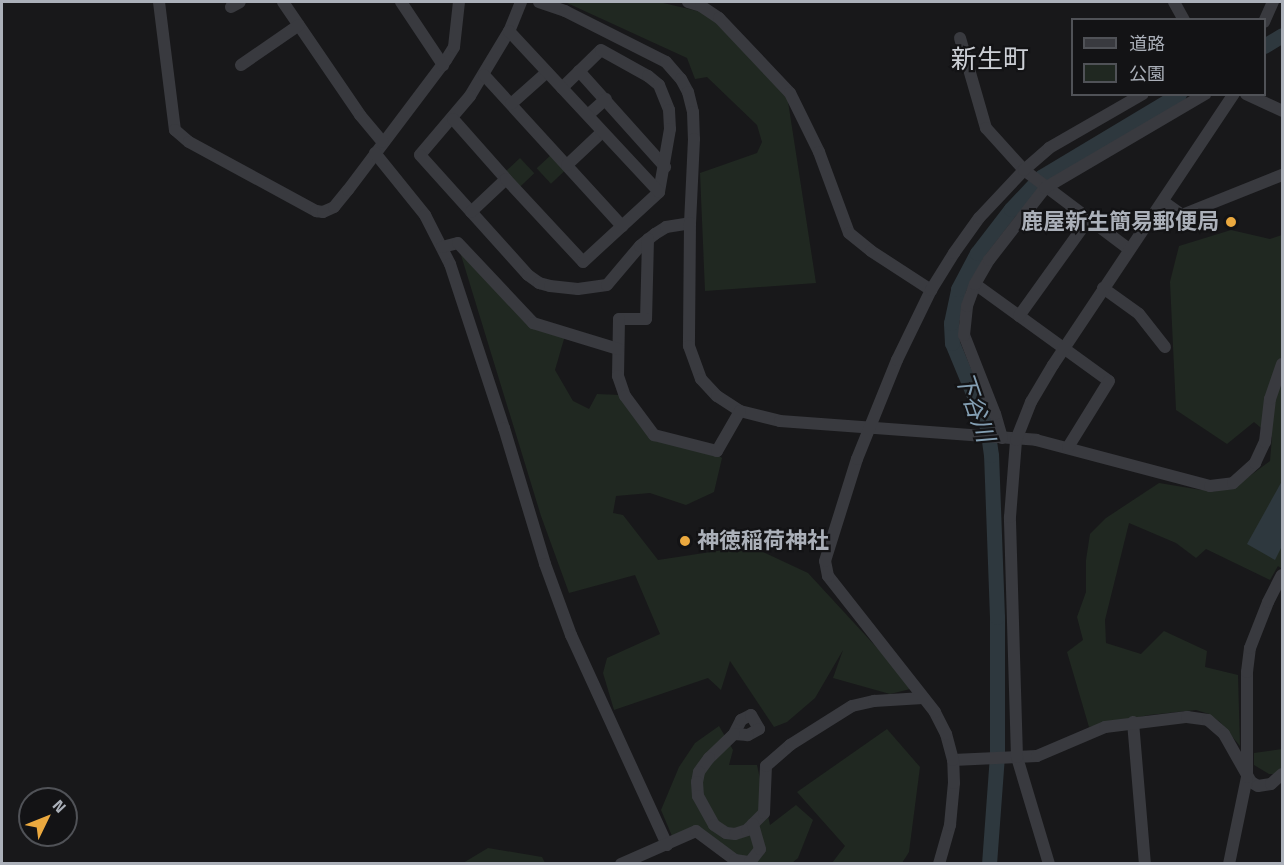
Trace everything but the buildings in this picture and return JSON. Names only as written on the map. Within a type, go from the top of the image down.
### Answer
[{"type":"street","points":[[159,2],[171,119],[175,130],[182,138],[316,211],[334,207],[443,65],[454,47],[459,2]]},
{"type":"street","points":[[283,2],[360,115],[383,142]]},
{"type":"street","points":[[401,2],[443,65]]},
{"type":"street","points":[[521,2],[509,31],[484,75],[453,119],[420,155],[528,274],[539,283],[550,286],[578,289],[607,285],[648,239],[666,227],[690,223]]},
{"type":"street","points":[[539,2],[654,54],[666,62],[681,80],[693,111],[694,139],[690,223],[689,346],[701,379],[717,396],[740,411],[752,416],[780,420],[967,437],[1036,440],[1210,486],[1233,483],[1255,463],[1265,442],[1270,399],[1282,364]]},
{"type":"street","points":[[688,2],[701,6],[719,18],[790,93],[819,152],[849,233],[871,251],[931,290]]},
{"type":"street","points":[[1174,2],[1183,18]]},
{"type":"street","points":[[1266,18],[1273,2]]},
{"type":"street","points":[[241,65],[299,25]]},
{"type":"street","points":[[509,31],[659,192]]},
{"type":"street","points":[[960,38],[987,128],[1024,170],[1045,188],[1129,249]]},
{"type":"street","points":[[453,119],[583,262],[659,192],[670,129],[669,110],[658,86],[648,76],[601,50],[562,88]]},
{"type":"street","points":[[579,71],[665,167]]},
{"type":"street","points":[[511,104],[547,72]]},
{"type":"street","points":[[484,75],[622,226]]},
{"type":"street","points":[[939,864],[950,825],[953,760],[946,734],[935,711],[828,576],[825,561],[869,428],[897,360],[931,290],[979,218],[1024,170],[1049,148],[1140,96]]},
{"type":"street","points":[[1000,437],[995,414],[964,335],[968,306],[975,284],[989,260],[1045,188],[1202,96]]},
{"type":"street","points":[[1049,864],[1012,757],[1010,517],[1016,440],[1031,402],[1064,348],[1129,249],[1164,202],[1233,96]]},
{"type":"street","points":[[1249,96],[1282,111]]},
{"type":"street","points":[[588,115],[606,99]]},
{"type":"street","points":[[567,165],[602,132]]},
{"type":"street","points":[[375,153],[425,215],[442,247],[504,428],[545,564],[571,635],[668,845]]},
{"type":"street","points":[[1164,202],[1182,215],[1282,175]]},
{"type":"street","points":[[471,212],[506,179]]},
{"type":"street","points":[[1019,316],[1088,220]]},
{"type":"street","points":[[648,239],[646,319],[620,319],[618,376],[625,396],[654,435],[717,451],[740,411]]},
{"type":"street","points":[[442,247],[458,243],[533,323],[618,349]]},
{"type":"street","points":[[975,284],[1109,381],[1068,447]]},
{"type":"street","points":[[1103,288],[1139,314],[1165,346]]},
{"type":"street","points":[[1229,864],[1247,777],[1247,672],[1250,648],[1268,602],[1282,575]]},
{"type":"street","points":[[734,734],[709,758],[699,772],[698,796],[714,825],[735,834],[747,830],[766,808],[766,766],[790,745],[852,706],[874,701],[923,698]]},
{"type":"street","points":[[953,760],[1037,756],[1105,727],[1186,717],[1208,720],[1224,734],[1251,782],[1263,786],[1271,784],[1282,774]]},
{"type":"street","points":[[1133,722],[1145,864]]},
{"type":"street","points":[[621,864],[696,831],[735,860],[750,862],[760,849],[753,824]]},
{"type":"green space","points":[[565,2],[659,2],[706,13],[787,95],[816,283],[705,291],[700,173],[757,153],[762,142],[757,125],[707,77],[695,79],[687,58]]},
{"type":"green space","points":[[552,154],[566,169],[551,184],[537,168]]},
{"type":"green space","points":[[520,158],[534,173],[519,188],[505,172]]},
{"type":"green space","points":[[1231,230],[1270,239],[1282,235],[1282,569],[1278,566],[1270,580],[1206,549],[1196,558],[1176,543],[1129,523],[1105,620],[1106,643],[1141,654],[1164,631],[1207,651],[1205,667],[1238,675],[1240,746],[1220,722],[1209,714],[1196,710],[1149,715],[1089,727],[1067,652],[1083,640],[1077,617],[1086,592],[1086,560],[1090,534],[1106,518],[1159,483],[1201,490],[1232,489],[1270,461],[1272,437],[1254,422],[1227,444],[1176,410],[1170,282],[1179,246]]},
{"type":"green space","points":[[457,242],[533,323],[566,332],[555,370],[573,401],[589,409],[597,394],[620,395],[655,441],[717,454],[722,458],[714,492],[686,505],[650,493],[616,496],[613,513],[623,515],[658,560],[750,546],[808,573],[914,688],[890,694],[833,678],[843,650],[815,698],[787,722],[774,727],[730,661],[721,690],[708,678],[614,710],[603,673],[607,658],[660,634],[635,575],[569,593],[541,516]]},
{"type":"green space","points":[[719,726],[733,750],[729,765],[757,765],[770,825],[796,805],[813,820],[798,858],[792,863],[745,863],[696,831],[672,836],[661,810],[679,767],[695,743]]},
{"type":"green space","points":[[887,729],[920,767],[909,852],[902,863],[832,863],[845,846],[797,792]]},
{"type":"green space","points":[[1282,749],[1280,774],[1269,774],[1254,765],[1254,753]]},
{"type":"green space","points":[[488,848],[542,857],[545,863],[463,863]]},
{"type":"shaded area","points":[[1282,481],[1282,546],[1275,560],[1247,544]]},
{"type":"waterway","name":"下谷川","points":[[1266,45],[1282,35]]},
{"type":"waterway","name":"下谷川","points":[[989,864],[997,755],[997,617],[991,455],[987,427],[952,343],[951,323],[958,289],[977,253],[1011,209],[1041,177],[1176,96]]},
{"type":"place","name":"鹿屋新生簡易郵便局","points":[[1231,222]]},
{"type":"place","name":"神徳稲荷神社","points":[[685,541]]},
{"type":"district","name":"新生町","points":[[990,59]]}]
